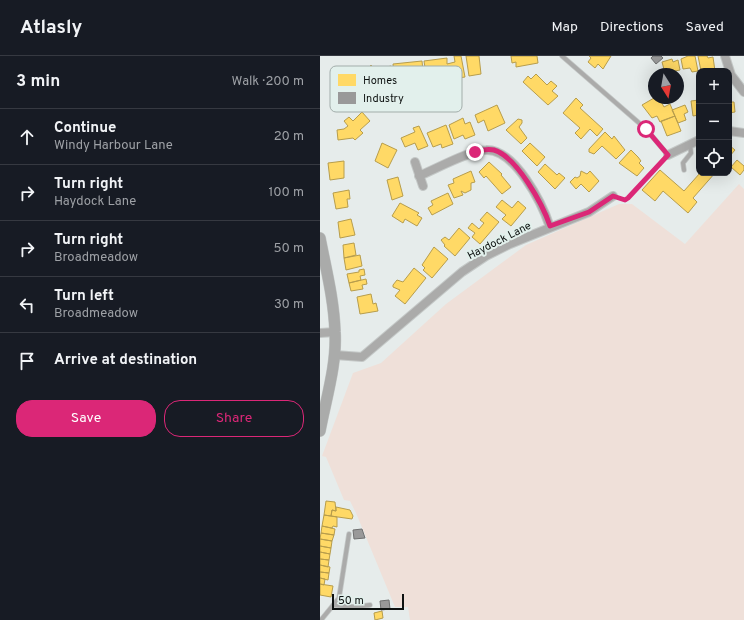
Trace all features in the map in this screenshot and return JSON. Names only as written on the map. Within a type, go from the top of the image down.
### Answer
[{"type":"main road","points":[[320,238],[336,332],[335,355],[320,431]]},
{"type":"street","points":[[725,56],[731,75],[744,92]]},
{"type":"street","points":[[732,132],[744,133]]},
{"type":"street","points":[[668,155],[696,142]]},
{"type":"street","points":[[419,176],[475,152],[493,150],[510,160],[535,192],[543,207],[550,226]]},
{"type":"street","points":[[415,162],[422,186]]},
{"type":"street","name":"Haydock Lane","points":[[335,355],[356,358],[367,354],[462,272],[498,250],[550,226],[589,212],[613,196]]},
{"type":"street","points":[[320,333],[336,332]]},
{"type":"lane","points":[[562,56],[646,129],[668,155]]},
{"type":"lane","points":[[684,170],[683,163],[691,153],[690,145]]},
{"type":"lane","points":[[321,620],[340,598],[349,534]]},
{"type":"lane","points":[[334,605],[355,607],[370,605]]},
{"type":"path","points":[[613,196],[625,200],[628,198],[668,155]]},
{"type":"shaded area","points":[[739,184],[744,189],[744,620],[410,620],[408,607],[395,607],[356,513],[350,501],[344,500],[326,457],[322,456],[353,373],[381,363],[446,304],[526,245],[619,204],[632,204],[685,244]]},
{"type":"building: Homes","points":[[454,56],[461,56],[465,77],[462,77],[462,66],[425,66],[424,61],[447,58],[447,64],[455,62]]},
{"type":"building: Homes","points":[[466,56],[479,56],[481,74],[469,76]]},
{"type":"building: Homes","points":[[511,56],[537,56],[538,63],[516,67],[516,62],[512,63]]},
{"type":"building: Homes","points":[[589,56],[611,56],[603,69],[598,64],[595,68],[588,62],[591,58]]},
{"type":"building: Homes","points":[[688,56],[695,56],[697,68],[696,68],[696,71],[692,72],[690,68],[683,68],[681,59]]},
{"type":"building: Homes","points":[[698,56],[707,56],[708,58],[713,57],[715,68],[700,68]]},
{"type":"building: Homes","points":[[672,59],[673,62],[678,60],[680,68],[664,68],[662,62]]},
{"type":"building: Homes","points":[[422,61],[422,66],[393,66],[393,64]]},
{"type":"building: Homes","points":[[536,74],[547,85],[551,81],[557,86],[552,91],[558,96],[548,105],[523,82],[528,76],[531,79]]},
{"type":"building: Homes","points":[[576,98],[583,105],[580,108],[603,129],[597,136],[590,129],[581,139],[575,133],[580,128],[563,113]]},
{"type":"building: Homes","points":[[696,100],[696,116],[693,116],[691,101]]},
{"type":"building: Homes","points":[[648,102],[648,104],[662,104],[664,107],[670,104],[675,116],[660,122],[657,116],[652,118],[642,105]]},
{"type":"building: Homes","points":[[732,102],[734,102],[735,112],[732,112]]},
{"type":"building: Homes","points":[[497,105],[505,123],[488,131],[484,120],[478,123],[475,115]]},
{"type":"building: Homes","points":[[685,105],[688,112],[684,114],[686,120],[678,123],[672,110]]},
{"type":"building: Homes","points":[[362,112],[370,121],[360,130],[363,133],[355,140],[353,138],[338,140],[337,130],[344,129],[348,126],[344,121],[349,117],[353,121]]},
{"type":"building: Homes","points":[[675,116],[681,131],[667,136],[661,121]]},
{"type":"building: Homes","points":[[463,118],[465,124],[470,122],[475,135],[465,139],[463,135],[454,139],[449,125]]},
{"type":"building: Homes","points":[[518,119],[522,120],[519,127],[527,138],[521,144],[506,130]]},
{"type":"building: Homes","points":[[446,125],[453,144],[442,148],[441,144],[433,147],[427,133]]},
{"type":"building: Homes","points":[[419,126],[428,146],[418,150],[415,143],[405,147],[401,138],[415,132],[413,128]]},
{"type":"building: Homes","points":[[605,132],[612,139],[614,136],[625,150],[616,159],[602,146],[594,154],[589,152],[589,149]]},
{"type":"building: Homes","points":[[382,143],[397,150],[388,168],[375,161]]},
{"type":"building: Homes","points":[[530,143],[545,157],[537,166],[522,151]]},
{"type":"building: Homes","points":[[631,150],[641,161],[639,163],[644,168],[637,176],[619,163]]},
{"type":"building: Homes","points":[[737,160],[744,166],[744,170],[740,175],[732,168]]},
{"type":"building: Homes","points":[[344,161],[344,178],[330,180],[328,163]]},
{"type":"building: Homes","points":[[489,162],[502,174],[501,175],[511,187],[502,194],[486,176],[484,178],[479,172]]},
{"type":"building: Homes","points":[[545,164],[557,175],[559,173],[565,178],[555,189],[538,172]]},
{"type":"building: Homes","points":[[660,170],[684,191],[697,176],[712,176],[693,198],[697,202],[688,213],[663,191],[655,201],[642,190]]},
{"type":"building: Homes","points":[[471,171],[475,182],[471,183],[471,190],[465,193],[461,191],[463,195],[454,198],[448,185],[454,183],[453,179]]},
{"type":"building: Homes","points":[[581,171],[587,174],[590,171],[599,181],[589,192],[581,184],[576,189],[570,182],[575,177],[577,178],[580,176]]},
{"type":"building: Homes","points":[[398,177],[403,196],[392,200],[387,180]]},
{"type":"building: Homes","points":[[349,190],[350,199],[347,199],[348,207],[336,209],[333,193]]},
{"type":"building: Homes","points":[[448,193],[453,204],[432,215],[428,208],[433,205],[431,201]]},
{"type":"building: Homes","points":[[502,200],[512,208],[518,201],[526,208],[511,226],[502,219],[506,215],[496,207]]},
{"type":"building: Homes","points":[[400,203],[419,213],[417,215],[422,218],[417,226],[405,219],[403,223],[392,216]]},
{"type":"building: Homes","points":[[487,212],[499,222],[480,244],[472,237],[475,233],[468,228],[472,223],[479,229],[484,223],[480,220]]},
{"type":"building: Homes","points":[[351,219],[355,235],[340,238],[338,222]]},
{"type":"building: Homes","points":[[459,228],[470,238],[455,256],[444,246],[445,245],[441,240],[445,237],[449,240]]},
{"type":"building: Homes","points":[[354,243],[356,255],[344,258],[343,245]]},
{"type":"building: Homes","points":[[434,247],[448,259],[432,278],[423,270],[425,268],[422,265]]},
{"type":"building: Homes","points":[[360,255],[362,266],[346,270],[344,258]]},
{"type":"building: Homes","points":[[414,268],[426,278],[405,304],[395,296],[400,290],[393,287],[393,285],[397,280],[403,282]]},
{"type":"building: Homes","points":[[364,269],[365,275],[360,276],[361,280],[349,283],[347,274],[359,272],[359,270]]},
{"type":"building: Homes","points":[[366,279],[367,284],[362,285],[363,289],[351,291],[349,283]]},
{"type":"building: Homes","points":[[371,294],[373,304],[376,303],[378,311],[360,314],[357,297]]},
{"type":"building: Homes","points":[[326,501],[335,502],[336,511],[332,510],[331,516],[324,515]]},
{"type":"building: Homes","points":[[336,507],[350,510],[353,516],[352,519],[331,516],[332,510],[336,511]]},
{"type":"building: Homes","points":[[324,515],[337,517],[337,527],[333,526],[332,528],[322,526]]},
{"type":"building: Homes","points":[[322,526],[335,529],[334,535],[321,533]]},
{"type":"building: Homes","points":[[321,533],[334,535],[332,541],[320,539]]},
{"type":"building: Homes","points":[[320,539],[332,541],[331,548],[320,546]]},
{"type":"building: Homes","points":[[320,546],[331,548],[330,554],[320,552]]},
{"type":"building: Homes","points":[[320,552],[330,554],[329,560],[320,559]]},
{"type":"building: Homes","points":[[320,559],[329,560],[328,567],[320,565]]},
{"type":"building: Homes","points":[[320,565],[330,567],[329,573],[320,572]]},
{"type":"building: Homes","points":[[320,572],[329,573],[328,580],[320,578]]},
{"type":"building: Homes","points":[[320,578],[325,579],[324,585],[320,584]]},
{"type":"building: Homes","points":[[320,584],[333,586],[331,597],[320,595]]},
{"type":"building: Homes","points":[[382,611],[383,618],[375,620],[374,613]]},
{"type":"building: Industry","points":[[653,56],[661,56],[663,58],[656,64],[651,58]]},
{"type":"building: Industry","points":[[362,529],[365,538],[354,539],[353,530]]},
{"type":"building: Industry","points":[[389,600],[390,609],[381,610],[380,601]]},
{"type":"route","points":[[475,152],[493,150],[510,160],[540,200],[550,226],[589,212],[613,196],[625,200],[628,198],[668,155],[646,129]]}]
